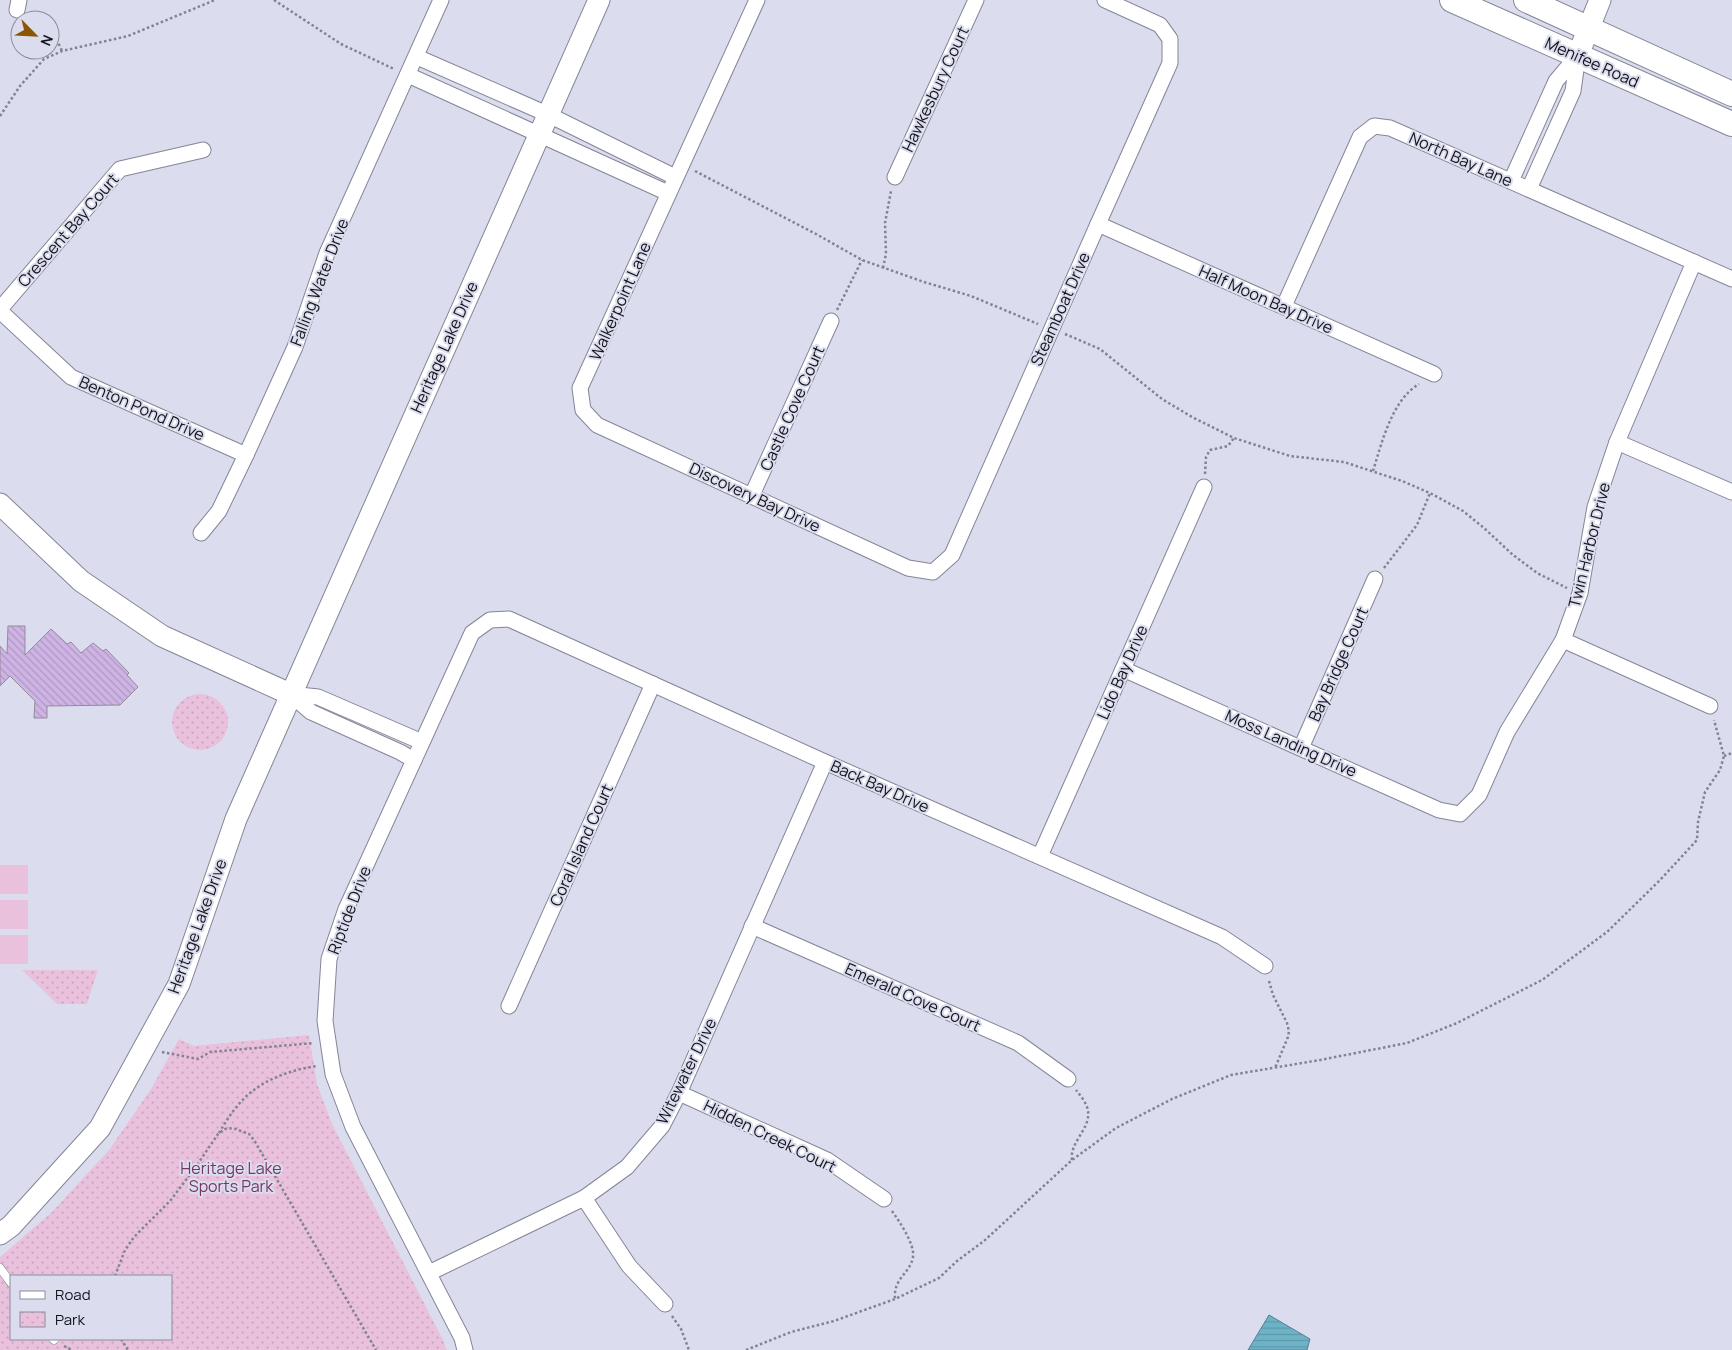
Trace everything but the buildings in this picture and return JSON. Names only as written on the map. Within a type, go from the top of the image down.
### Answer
[{"type":"main road","name":"Menifee Road","points":[[1452,0],[1732,124]]},
{"type":"main road","name":"Menifee Road","points":[[1526,0],[1732,94]]},
{"type":"street","name":"Falling Water Drive","points":[[202,533],[219,511],[295,347],[327,254],[441,0]]},
{"type":"street","name":"Heritage Lake Drive","points":[[0,1234],[11,1226],[100,1128],[179,984],[236,819],[599,0]]},
{"type":"street","name":"Walkerpoint Lane","points":[[583,410],[580,388],[757,0]]},
{"type":"street","name":"Hawkesbury Court","points":[[895,177],[976,0]]},
{"type":"street","name":"Steamboat Drive","points":[[933,572],[952,555],[1170,63],[1170,39],[1160,25],[1105,0]]},
{"type":"street","points":[[1529,189],[1573,91],[1578,55],[1600,0]]},
{"type":"street","points":[[1511,181],[1556,81],[1578,55]]},
{"type":"street","points":[[417,57],[678,171]]},
{"type":"street","points":[[408,75],[668,193]]},
{"type":"street","name":"North Bay Lane","points":[[1284,306],[1360,138],[1374,126],[1390,128],[1732,279]]},
{"type":"street","name":"Crescent Bay Court","points":[[0,310],[120,169],[203,150]]},
{"type":"street","name":"Half Moon Bay Drive","points":[[1098,224],[1434,374]]},
{"type":"street","name":"Twin Harbor Drive","points":[[1460,814],[1478,795],[1506,732],[1563,640],[1580,593],[1595,507],[1617,442],[1694,262]]},
{"type":"street","name":"Benton Pond Drive","points":[[0,310],[71,377],[246,455]]},
{"type":"street","name":"Castle Cove Court","points":[[752,495],[831,321]]},
{"type":"street","name":"Discovery Bay Drive","points":[[583,410],[597,425],[908,568],[933,572]]},
{"type":"street","points":[[1617,442],[1732,492]]},
{"type":"street","name":"Lido Bay Drive","points":[[1040,856],[1204,488]]},
{"type":"street","points":[[5,511],[81,581],[162,636],[290,694],[311,712],[414,760]]},
{"type":"street","name":"Bay Bridge Court","points":[[1301,748],[1375,580]]},
{"type":"street","name":"Back Bay Drive","points":[[490,620],[509,619],[825,762],[1222,937],[1265,966]]},
{"type":"street","name":"Riptide Drive","points":[[465,1350],[462,1338],[353,1127],[332,1074],[325,1021],[329,959],[346,909],[472,633],[490,620]]},
{"type":"street","points":[[1563,640],[1710,706]]},
{"type":"street","name":"Moss Landing Drive","points":[[1123,669],[1439,810],[1460,814]]},
{"type":"street","name":"Coral Island Court","points":[[509,1006],[654,684]]},
{"type":"street","points":[[290,694],[318,697],[422,742]]},
{"type":"street","name":"Witewater Drive","points":[[429,1273],[584,1198],[627,1167],[662,1126],[679,1093],[825,762]]},
{"type":"street","name":"Emerald Cove Court","points":[[752,926],[1018,1043],[1068,1078]]},
{"type":"street","name":"Hidden Creek Court","points":[[679,1093],[827,1160],[884,1199]]},
{"type":"street","points":[[584,1198],[628,1266],[664,1304]]},
{"type":"lane","points":[[0,1268],[10,1282]]},
{"type":"path","points":[[0,116],[20,86],[44,59],[62,51],[128,36],[215,0]]},
{"type":"path","points":[[274,0],[341,44],[408,75]]},
{"type":"path","points":[[60,47],[62,51]]},
{"type":"path","points":[[678,171],[734,190],[862,260],[970,296],[1100,349],[1162,399],[1192,417],[1234,438],[1256,447],[1290,456],[1344,462],[1373,471],[1430,494],[1463,511],[1513,555],[1537,573],[1580,593]]},
{"type":"path","points":[[883,268],[886,254],[885,223],[895,177]]},
{"type":"path","points":[[831,321],[862,260]]},
{"type":"path","points":[[1373,471],[1391,418],[1410,389],[1434,374]]},
{"type":"path","points":[[1204,488],[1206,457],[1210,450],[1228,446],[1234,438]]},
{"type":"path","points":[[1375,580],[1417,525],[1430,494]]},
{"type":"path","points":[[746,1350],[791,1332],[834,1321],[939,1278],[957,1261],[984,1241],[1072,1160],[1116,1128],[1172,1099],[1231,1074],[1275,1068],[1407,1043],[1457,1022],[1542,980],[1607,932],[1661,879],[1697,840],[1698,822],[1705,792],[1720,770],[1724,756],[1710,706]]},
{"type":"path","points":[[1724,756],[1732,753]]},
{"type":"path","points":[[1265,966],[1273,995],[1289,1031],[1275,1068]]},
{"type":"path","points":[[144,1048],[198,1058],[210,1052],[328,1042]]},
{"type":"path","points":[[115,1275],[125,1250],[134,1237],[170,1201],[239,1103],[257,1087],[278,1076],[297,1069],[331,1064]]},
{"type":"path","points":[[1068,1078],[1088,1110],[1085,1127],[1072,1146],[1072,1160]]},
{"type":"path","points":[[218,1134],[225,1129],[233,1128],[249,1134],[254,1140],[376,1350]]},
{"type":"path","points":[[884,1199],[901,1224],[913,1248],[913,1258],[897,1282],[894,1298]]},
{"type":"path","points":[[664,1304],[681,1329],[689,1350]]},
{"type":"green space","points":[[200,694],[220,702],[228,722],[220,742],[200,750],[180,742],[172,722],[180,702]]},
{"type":"green space","points":[[0,865],[28,865],[28,894],[0,894]]},
{"type":"green space","points":[[0,900],[28,900],[28,929],[0,929]]},
{"type":"green space","points":[[0,935],[28,935],[28,964],[0,964]]},
{"type":"green space","points":[[22,970],[98,970],[87,1004],[57,1004]]},
{"type":"green space","name":"Heritage Lake Sports Park","points":[[309,1035],[317,1084],[332,1124],[447,1350],[0,1350],[0,1257],[52,1212],[109,1150],[151,1089],[179,1039],[194,1046]]},
{"type":"water","points":[[1269,1315],[1310,1339],[1307,1350],[1248,1350]]}]
